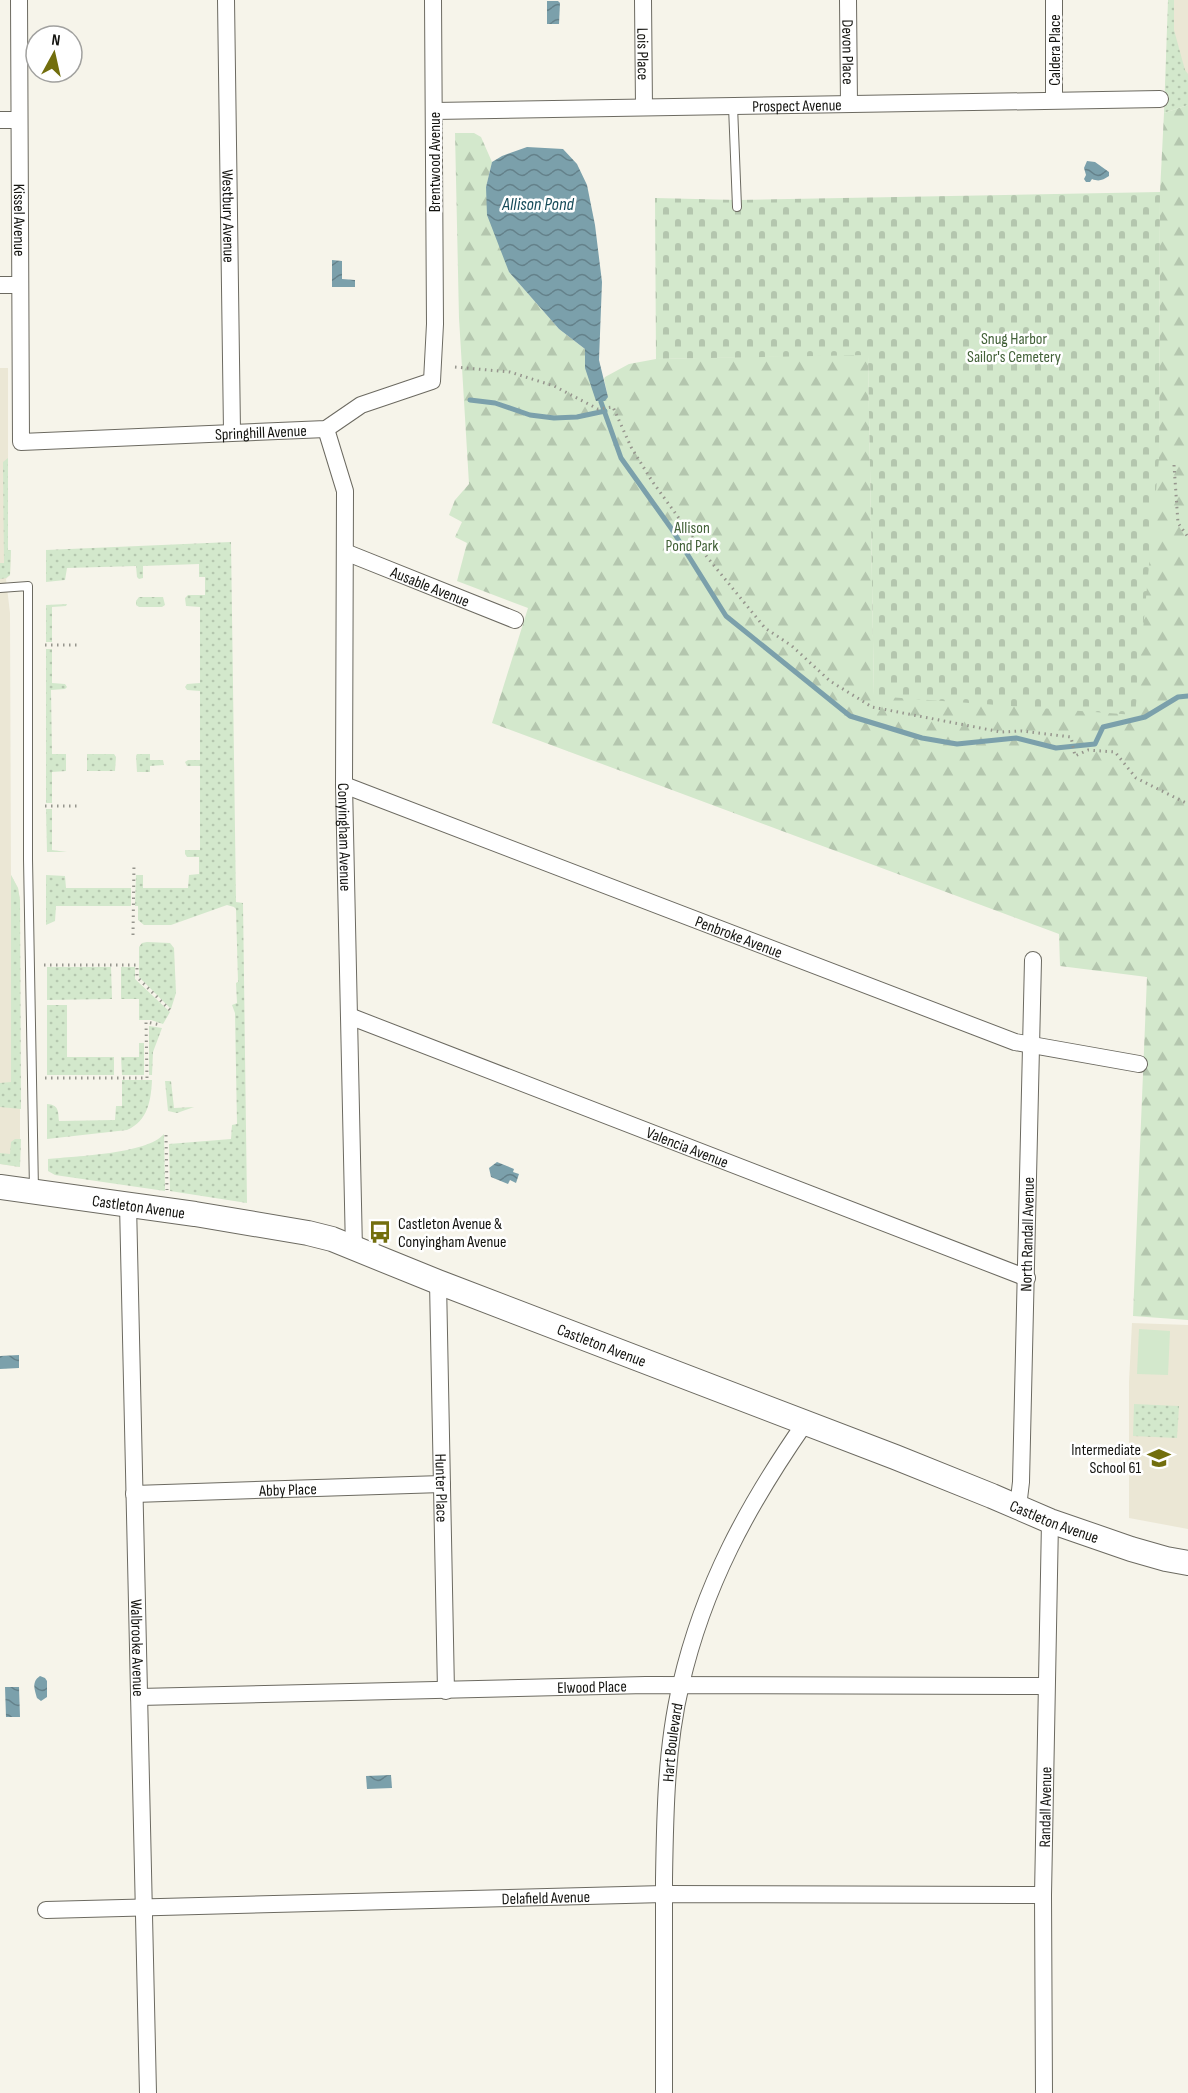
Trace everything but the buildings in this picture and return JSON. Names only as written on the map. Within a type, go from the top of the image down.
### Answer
[{"type":"street","name":"Kissel Avenue","points":[[19,0],[21,442]]},
{"type":"street","name":"Westbury Avenue","points":[[226,0],[232,431]]},
{"type":"street","name":"Brentwood Avenue","points":[[434,0],[435,324]]},
{"type":"street","name":"Lois Place","points":[[643,0],[644,107]]},
{"type":"street","name":"Devon Place","points":[[848,0],[849,104]]},
{"type":"street","name":"Caldera Place","points":[[1054,0],[1054,100]]},
{"type":"street","name":"Prospect Avenue","points":[[434,111],[1160,99]]},
{"type":"street","points":[[0,120],[19,120]]},
{"type":"street","points":[[0,285],[20,285]]},
{"type":"street","name":"Springhill Avenue","points":[[21,442],[232,431],[326,429],[361,405],[432,381],[435,324]]},
{"type":"street","name":"Conyingham Avenue","points":[[326,429],[345,491],[344,785],[354,1250]]},
{"type":"street","name":"Ausable Avenue","points":[[345,552],[515,620]]},
{"type":"street","name":"Penbroke Avenue","points":[[344,785],[1014,1042],[1139,1064]]},
{"type":"street","name":"North Randall Avenue","points":[[1018,1507],[1021,1482],[1027,1278],[1033,960]]},
{"type":"street","name":"Valencia Avenue","points":[[350,1016],[1027,1278]]},
{"type":"street","name":"Castleton Avenue","points":[[0,1186],[128,1204],[308,1233],[332,1239],[354,1250],[805,1423],[1050,1521],[1131,1549],[1188,1563]]},
{"type":"street","name":"Walbrooke Avenue","points":[[128,1204],[148,2093]]},
{"type":"street","name":"Hunter Place","points":[[438,1282],[446,1691]]},
{"type":"street","name":"Hart Boulevard","points":[[664,2093],[664,1894],[667,1785],[681,1685],[703,1610],[727,1550],[771,1474],[805,1423]]},
{"type":"street","name":"Abby Place","points":[[134,1494],[442,1484]]},
{"type":"street","name":"Randall Avenue","points":[[1044,2093],[1043,1895],[1050,1521]]},
{"type":"street","name":"Elwood Place","points":[[139,1697],[681,1685],[1046,1686]]},
{"type":"street","name":"Delafield Avenue","points":[[46,1910],[664,1894],[1043,1895]]},
{"type":"lane","points":[[733,106],[737,207]]},
{"type":"lane","points":[[0,588],[28,586],[28,858],[34,1191]]},
{"type":"path","points":[[455,367],[510,372],[554,386],[598,409],[613,407],[631,447],[652,481],[707,557],[765,628],[792,646],[830,681],[872,707],[1001,732],[1022,731],[1071,737],[1075,756],[1088,750],[1115,752],[1136,778],[1188,804]]},
{"type":"path","points":[[1174,465],[1178,523],[1188,537]]},
{"type":"path","points":[[45,645],[77,645]]},
{"type":"path","points":[[45,806],[77,806]]},
{"type":"path","points":[[133,935],[134,864]]},
{"type":"path","points":[[44,965],[137,965],[137,977],[170,1010]]},
{"type":"path","points":[[45,1078],[147,1078],[146,1022],[160,1025]]},
{"type":"path","points":[[166,1135],[167,1192]]},
{"type":"shaded area","points":[[1168,0],[1188,0],[1188,114]]},
{"type":"shaded area","points":[[0,368],[8,368],[8,550],[11,550],[10,575],[6,579],[10,613],[11,875],[18,888],[20,900],[20,1167],[0,1164]]},
{"type":"shaded area","name":"Intermediate School 61","points":[[1132,1323],[1188,1325],[1188,1529],[1129,1518],[1129,1382]]},
{"type":"green space","points":[[1168,0],[1174,0],[1174,30],[1188,74],[1188,105],[1164,113]]},
{"type":"green space","name":"Allison Pond Park","points":[[1188,105],[1188,1320],[1133,1316],[1147,977],[1060,966],[1059,934],[492,723],[528,608],[457,581],[467,543],[455,537],[462,522],[449,515],[455,500],[469,484],[459,318],[455,133],[474,133],[481,137],[492,162],[486,187],[509,272],[559,329],[585,349],[585,368],[608,397],[605,377],[629,364],[656,359],[868,354],[874,696],[1159,459],[1160,192],[1164,113]]},
{"type":"green space","name":"Snug Harbor Sailor's Cemetery","points":[[1160,192],[1159,459],[1135,715],[874,696],[868,355],[656,359],[655,198],[737,200]]},
{"type":"green space","points":[[8,458],[10,575],[0,579],[0,563],[4,563],[3,462]]},
{"type":"green space","points":[[231,542],[236,902],[243,903],[247,1203],[170,1191],[169,1144],[231,1139],[232,1125],[237,1124],[235,1013],[232,1005],[237,1003],[236,983],[238,982],[236,909],[227,905],[171,925],[144,925],[138,920],[138,906],[135,906],[136,875],[143,875],[143,888],[188,888],[189,875],[199,874],[199,857],[187,857],[185,850],[200,850],[200,766],[187,766],[185,762],[200,760],[200,691],[187,690],[185,687],[187,684],[200,683],[200,607],[186,606],[185,598],[188,595],[205,595],[205,577],[199,577],[199,564],[143,566],[143,578],[139,579],[136,566],[67,568],[65,580],[46,582],[46,550]]},
{"type":"green space","points":[[139,597],[163,597],[165,605],[139,607],[136,601]]},
{"type":"green space","points":[[67,604],[52,607],[52,642],[46,642],[46,605]]},
{"type":"green space","points":[[46,649],[52,649],[52,683],[65,684],[67,687],[51,690],[52,754],[66,754],[66,771],[52,772],[52,803],[46,803]]},
{"type":"green space","points":[[87,754],[114,754],[116,757],[115,771],[87,771]]},
{"type":"green space","points":[[137,754],[150,754],[150,760],[163,760],[164,765],[150,766],[150,772],[137,772]]},
{"type":"green space","points":[[46,809],[52,809],[52,850],[67,852],[47,852]]},
{"type":"green space","points":[[11,875],[18,888],[20,900],[21,1109],[0,1107],[0,1083],[11,1082]]},
{"type":"green space","points":[[46,875],[65,876],[66,888],[131,888],[131,906],[56,906],[55,921],[46,925]]},
{"type":"green space","points":[[142,943],[170,943],[174,948],[176,993],[171,1009],[139,977],[139,947]]},
{"type":"green space","points":[[47,967],[111,967],[112,999],[47,1000]]},
{"type":"green space","points":[[121,967],[135,967],[135,979],[170,1012],[163,1024],[151,1020],[139,1020],[139,999],[121,999]]},
{"type":"green space","points":[[47,1005],[67,1005],[67,1057],[114,1057],[114,1075],[47,1075]]},
{"type":"green space","points":[[149,1026],[162,1028],[153,1052],[152,1075],[149,1075]]},
{"type":"green space","points":[[139,1043],[144,1043],[144,1075],[122,1075],[121,1057],[139,1057]]},
{"type":"green space","points":[[122,1080],[152,1080],[147,1109],[134,1126],[127,1130],[47,1139],[47,1104],[56,1107],[59,1121],[115,1120],[116,1106],[122,1106]]},
{"type":"green space","points":[[165,1081],[171,1081],[174,1108],[194,1107],[177,1113],[168,1111]]},
{"type":"green space","points":[[164,1134],[165,1191],[55,1175],[48,1171],[48,1159],[127,1150],[155,1141]]},
{"type":"green space","points":[[21,1139],[20,1167],[0,1164],[0,1153],[10,1154],[11,1142]]},
{"type":"green space","points":[[1139,1329],[1170,1331],[1168,1375],[1137,1374]]},
{"type":"green space","points":[[1134,1404],[1179,1406],[1177,1438],[1133,1436]]},
{"type":"water","points":[[547,1],[560,3],[559,24],[547,24]]},
{"type":"water","name":"Allison Pond","points":[[527,147],[563,149],[577,164],[587,185],[602,282],[599,360],[608,397],[605,401],[596,401],[585,368],[585,349],[559,329],[509,272],[487,215],[486,187],[492,162]]},
{"type":"water","points":[[1087,161],[1095,162],[1109,172],[1109,176],[1101,180],[1092,179],[1086,182],[1084,168]]},
{"type":"water","points":[[332,260],[342,261],[342,279],[355,280],[355,287],[332,287]]},
{"type":"water","points":[[497,1162],[514,1169],[513,1172],[519,1174],[516,1183],[510,1180],[508,1184],[491,1177],[489,1168]]},
{"type":"water","points":[[19,1355],[19,1368],[0,1369],[0,1356]]},
{"type":"water","points":[[40,1676],[47,1681],[47,1697],[41,1701],[37,1698],[34,1686]]},
{"type":"water","points":[[5,1687],[19,1687],[20,1717],[6,1717]]},
{"type":"water","points":[[391,1775],[392,1788],[367,1789],[366,1776]]},
{"type":"waterway","points":[[470,400],[495,403],[530,415],[554,418],[577,417],[605,411]]},
{"type":"waterway","points":[[601,402],[621,458],[671,528],[726,616],[850,716],[922,738],[957,744],[1016,738],[1056,748],[1095,744],[1103,727],[1145,717],[1178,697],[1188,696]]},
{"type":"place","name":"Castleton Avenue & Conyingham Avenue","points":[[380,1232]]},
{"type":"place","name":"Intermediate School 61","points":[[1159,1458]]}]
